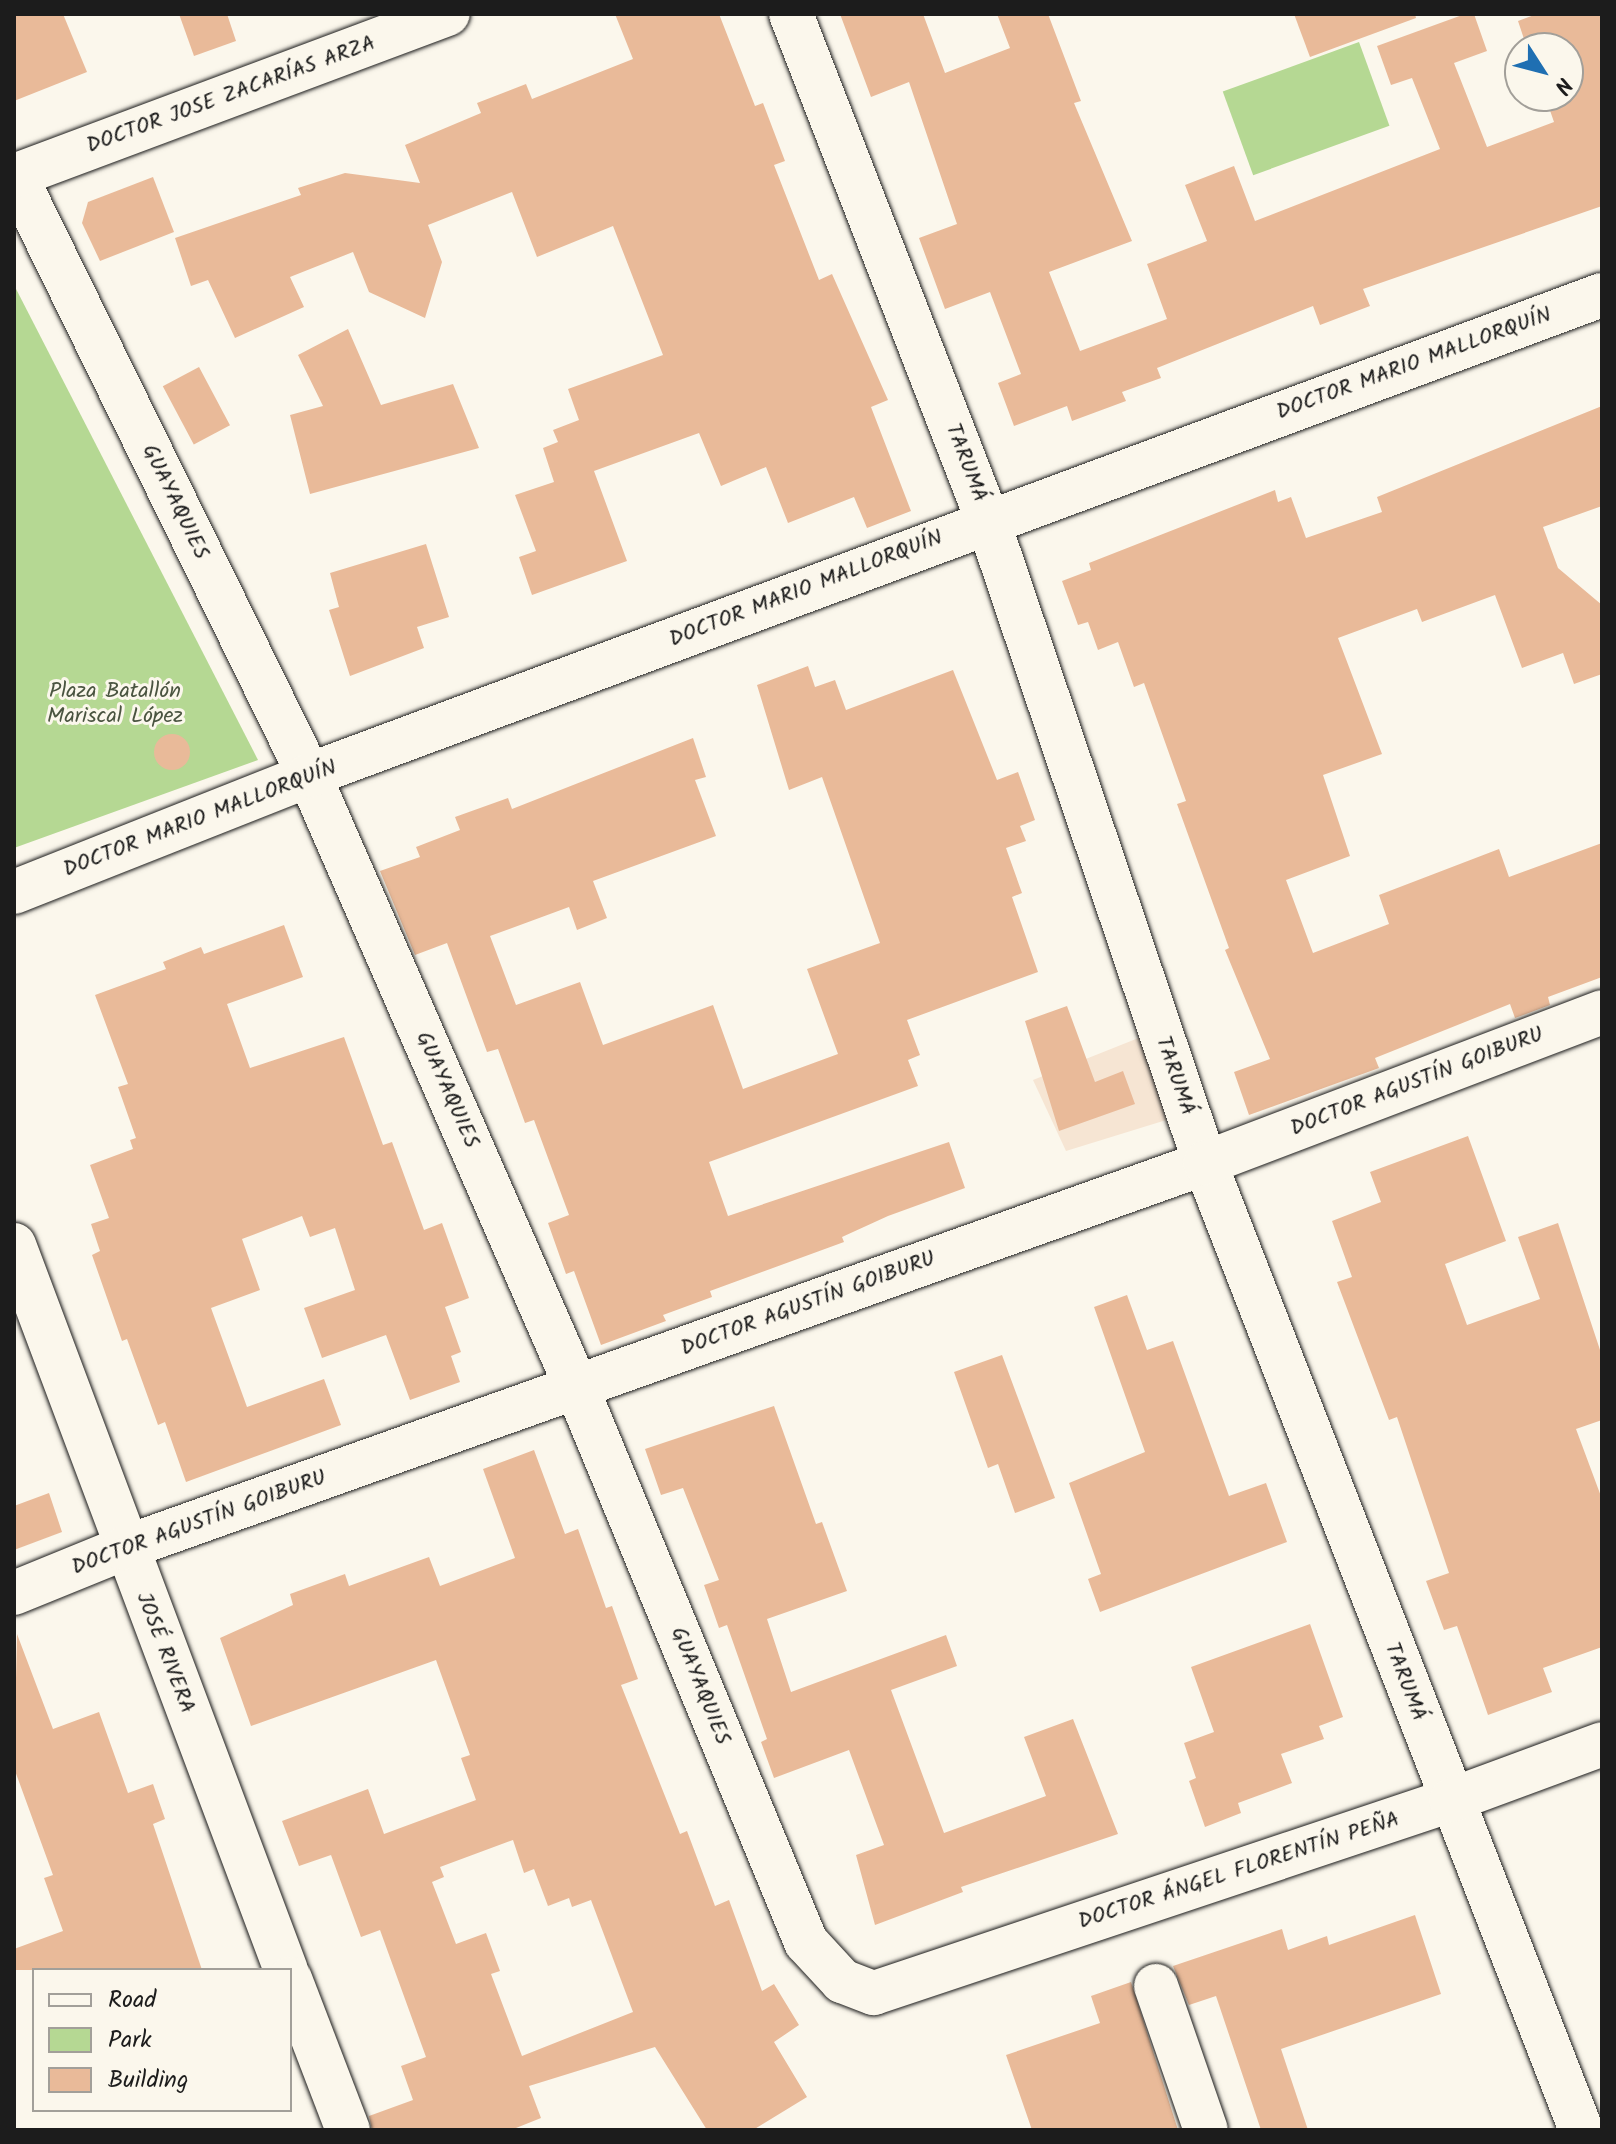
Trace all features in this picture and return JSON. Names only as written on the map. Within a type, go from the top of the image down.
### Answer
[{"type":"street","name":"DOCTOR JOSE ZACARÍAS ARZA","points":[[15,176],[448,14]]},
{"type":"street","name":"TARUMÁ","points":[[791,14],[988,521],[1205,1163],[1581,2130]]},
{"type":"street","name":"GUAYAQUIES","points":[[15,176],[309,775],[576,1386],[806,1942],[842,1981],[874,1993]]},
{"type":"street","name":"DOCTOR MARIO MALLORQUÍN","points":[[14,892],[309,775],[1602,295]]},
{"type":"street","name":"DOCTOR AGUSTÍN GOIBURU","points":[[14,1593],[124,1548],[1205,1163],[1602,1012]]},
{"type":"street","name":"JOSÉ RIVERA","points":[[14,1245],[124,1548],[285,1968]]},
{"type":"street","name":"DOCTOR ÁNGEL FLORENTÍN PEÑA","points":[[874,1993],[1451,1800],[1602,1744]]},
{"type":"street","points":[[292,1984],[348,2130]]},
{"type":"street","points":[[1156,1986],[1206,2130]]},
{"type":"shaded area","points":[[1146,1035],[1176,1117],[1066,1151],[1033,1080]]},
{"type":"green space","points":[[1359,42],[1389,126],[1253,175],[1223,92]]},
{"type":"green space","name":"Plaza Batallón Mariscal López","points":[[14,285],[258,760],[14,848]]},
{"type":"building","points":[[14,14],[63,14],[87,72],[14,101]]},
{"type":"building","points":[[179,14],[227,14],[236,41],[194,56]]},
{"type":"building","points":[[615,14],[719,14],[755,106],[763,103],[785,161],[774,165],[819,280],[832,274],[888,400],[871,407],[911,511],[867,528],[854,497],[788,523],[766,467],[721,486],[699,433],[594,471],[627,561],[532,595],[519,557],[536,551],[515,495],[554,482],[543,448],[558,442],[553,430],[579,420],[568,389],[663,355],[613,226],[537,257],[512,192],[428,225],[442,262],[425,318],[369,292],[353,252],[290,277],[304,307],[235,338],[208,280],[191,286],[175,238],[301,195],[298,188],[345,173],[420,183],[405,145],[481,113],[477,103],[526,84],[532,99],[633,59]]},
{"type":"building","points":[[840,14],[923,14],[945,73],[1010,48],[997,14],[1048,14],[1081,101],[1074,103],[1132,241],[1049,272],[1080,351],[1167,319],[1147,264],[1207,241],[1185,185],[1234,166],[1255,221],[1440,149],[1412,78],[1391,85],[1377,46],[1465,14],[1474,14],[1487,51],[1454,63],[1487,147],[1554,122],[1551,112],[1584,112],[1584,32],[1522,32],[1518,21],[1537,14],[1602,14],[1602,206],[1363,289],[1370,306],[1320,325],[1313,306],[1157,368],[1161,378],[1122,392],[1126,401],[1072,421],[1067,406],[1014,426],[998,383],[1021,374],[990,292],[945,309],[919,238],[957,224],[909,82],[871,97]]},
{"type":"building","points":[[1294,14],[1415,14],[1416,18],[1310,57]]},
{"type":"building","points":[[153,177],[174,232],[100,261],[82,223],[88,202]]},
{"type":"building","points":[[348,329],[381,405],[453,384],[479,448],[310,494],[290,415],[323,406],[298,355]]},
{"type":"building","points":[[199,367],[230,425],[194,445],[163,386]]},
{"type":"building","points":[[1602,406],[1602,506],[1543,527],[1558,568],[1602,605],[1602,674],[1574,684],[1563,653],[1522,668],[1495,595],[1422,622],[1417,609],[1338,638],[1382,754],[1323,775],[1350,856],[1286,880],[1313,953],[1389,924],[1379,895],[1499,849],[1509,877],[1602,843],[1602,977],[1548,997],[1550,1005],[1515,1018],[1510,1004],[1375,1058],[1379,1068],[1249,1115],[1234,1072],[1270,1059],[1225,950],[1229,948],[1177,804],[1186,801],[1144,683],[1134,687],[1118,642],[1098,650],[1088,622],[1078,625],[1062,581],[1091,570],[1089,563],[1275,490],[1278,502],[1291,497],[1306,538],[1382,512],[1377,497]]},
{"type":"building","points":[[426,544],[449,617],[417,627],[424,648],[350,676],[329,610],[339,607],[330,573]]},
{"type":"building","points":[[808,666],[815,687],[835,680],[846,710],[953,670],[997,780],[1018,772],[1035,820],[1020,826],[1026,841],[1006,848],[1022,893],[1012,897],[1038,972],[907,1020],[920,1055],[908,1060],[918,1086],[709,1162],[728,1216],[949,1142],[965,1188],[888,1216],[842,1237],[844,1242],[710,1291],[712,1297],[663,1315],[666,1321],[601,1345],[574,1271],[566,1274],[548,1223],[569,1215],[534,1120],[525,1123],[498,1049],[487,1052],[447,943],[415,955],[380,871],[420,857],[416,847],[460,830],[455,817],[508,798],[512,809],[693,738],[706,777],[695,780],[716,836],[593,881],[607,918],[577,930],[569,907],[490,936],[516,1005],[580,982],[603,1045],[713,1005],[743,1089],[838,1054],[807,969],[880,943],[822,777],[789,790],[757,685]]},
{"type":"building","points":[[172,734],[184,740],[190,752],[184,764],[172,770],[160,764],[154,752],[160,740]]},
{"type":"building","points":[[284,925],[303,977],[227,1004],[250,1068],[344,1037],[383,1145],[392,1142],[424,1230],[442,1223],[469,1298],[445,1307],[461,1352],[451,1356],[460,1382],[410,1400],[386,1335],[322,1358],[304,1308],[355,1290],[335,1228],[310,1237],[302,1216],[242,1239],[260,1290],[211,1308],[247,1407],[324,1379],[341,1425],[186,1482],[165,1422],[158,1425],[127,1339],[122,1341],[92,1255],[100,1251],[91,1224],[109,1218],[90,1165],[133,1149],[130,1140],[136,1138],[118,1087],[128,1084],[95,995],[166,969],[163,962],[201,947],[204,954]]},
{"type":"building","points":[[1067,1006],[1095,1082],[1123,1071],[1135,1104],[1059,1131],[1025,1021]]},
{"type":"building","points":[[1468,1136],[1506,1241],[1445,1264],[1467,1325],[1540,1299],[1518,1237],[1558,1223],[1602,1356],[1602,1420],[1576,1429],[1602,1499],[1602,1647],[1543,1668],[1552,1692],[1488,1715],[1457,1626],[1444,1630],[1426,1581],[1449,1573],[1397,1417],[1389,1420],[1337,1282],[1352,1277],[1332,1221],[1381,1202],[1370,1172]]},
{"type":"building","points":[[1127,1295],[1147,1350],[1173,1341],[1229,1496],[1266,1483],[1287,1542],[1100,1612],[1088,1579],[1101,1574],[1069,1483],[1145,1452],[1094,1307]]},
{"type":"building","points":[[1002,1355],[1055,1498],[1015,1513],[998,1464],[988,1468],[954,1372]]},
{"type":"building","points":[[774,1406],[816,1524],[822,1522],[847,1591],[767,1619],[791,1692],[946,1635],[957,1666],[891,1690],[944,1833],[1046,1796],[1024,1737],[1073,1719],[1118,1834],[961,1887],[963,1892],[875,1925],[856,1855],[884,1845],[849,1750],[774,1778],[761,1742],[767,1739],[727,1625],[719,1628],[704,1585],[719,1580],[683,1488],[661,1495],[645,1449]]},
{"type":"building","points":[[534,1450],[565,1534],[578,1529],[606,1608],[612,1606],[638,1679],[621,1685],[680,1834],[687,1831],[715,1906],[729,1900],[762,1991],[774,1984],[799,2025],[774,2042],[807,2097],[753,2130],[707,2130],[655,2047],[529,2086],[541,2118],[511,2130],[372,2130],[369,2116],[413,2100],[401,2066],[426,2057],[380,1930],[361,1937],[331,1855],[299,1866],[282,1821],[368,1789],[384,1834],[476,1800],[461,1758],[470,1755],[436,1660],[251,1726],[220,1638],[293,1605],[290,1594],[345,1574],[349,1586],[429,1557],[440,1586],[515,1558],[483,1469]],"holes":[[[513,1840],[524,1873],[534,1869],[548,1906],[569,1898],[572,1907],[591,1900],[633,2012],[522,2056],[491,1974],[500,1971],[486,1933],[456,1944],[432,1882],[444,1877],[440,1867]]]},
{"type":"building","points":[[49,1493],[62,1532],[14,1550],[14,1506]]},
{"type":"building","points":[[1310,1624],[1343,1717],[1319,1726],[1324,1739],[1281,1754],[1292,1783],[1238,1803],[1241,1813],[1205,1827],[1189,1781],[1196,1778],[1184,1743],[1214,1732],[1191,1667]]},
{"type":"building","points":[[17,1634],[53,1729],[99,1712],[128,1793],[153,1784],[165,1819],[153,1824],[201,1968],[14,1970],[14,1949],[63,1931],[44,1878],[53,1875],[14,1768]]},
{"type":"building","points":[[1415,1915],[1441,1994],[1281,2049],[1308,2130],[1261,2130],[1216,1996],[1189,2005],[1173,1966],[1282,1929],[1288,1950],[1327,1936],[1329,1945]]},
{"type":"building","points":[[1131,1982],[1178,2130],[1032,2130],[1006,2055],[1100,2023],[1091,1996]]}]
